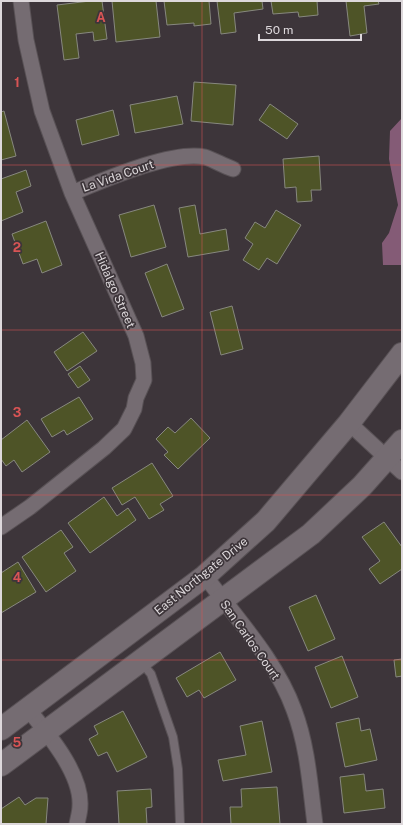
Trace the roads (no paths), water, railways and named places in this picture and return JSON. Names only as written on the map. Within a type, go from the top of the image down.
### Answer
[{"type":"main road","name":"East Northgate Drive","points":[[1,729],[205,576],[266,521],[349,423],[402,354]]},
{"type":"main road","points":[[1,765],[311,534],[362,486],[395,465],[402,441]]},
{"type":"street","name":"Hidalgo Street","points":[[1,527],[30,507],[98,453],[124,429],[134,409],[136,398],[144,380],[143,363],[136,336],[72,193],[42,111],[26,40],[21,1]]},
{"type":"street","name":"La Vida Court","points":[[72,193],[145,165],[184,157],[205,157],[233,170]]},
{"type":"street","points":[[349,423],[395,465]]},
{"type":"street","name":"San Carlos Court","points":[[205,576],[256,644],[277,677],[294,709],[304,742],[315,824]]},
{"type":"street","points":[[28,709],[46,732],[73,774],[80,804],[77,824]]},
{"type":"lane","points":[[140,662],[151,674],[173,737],[178,769],[180,824]]}]
